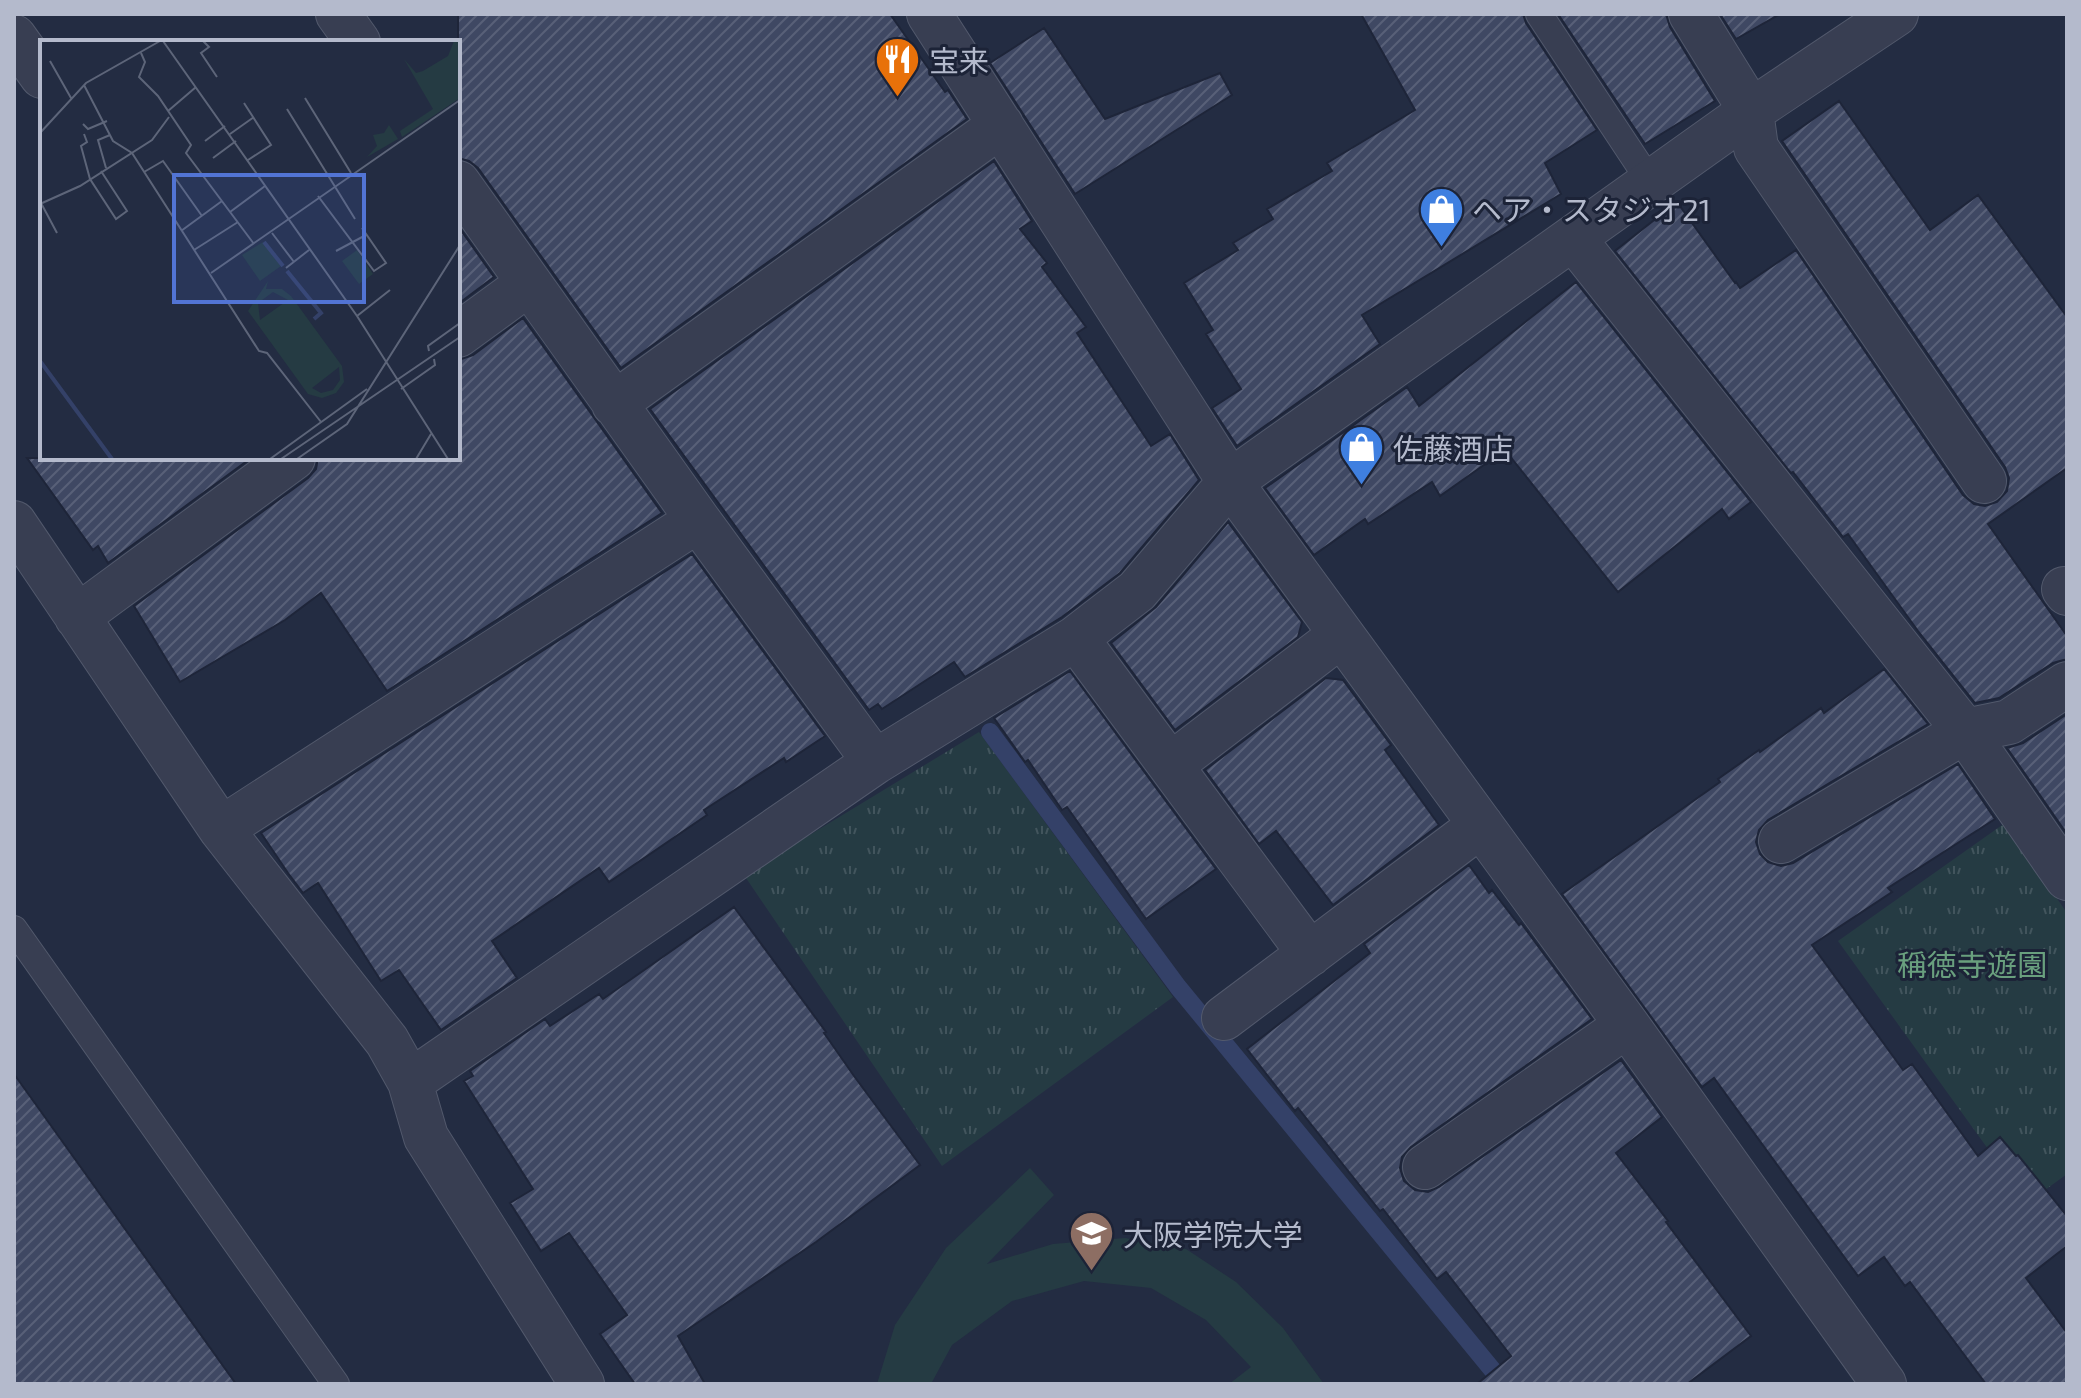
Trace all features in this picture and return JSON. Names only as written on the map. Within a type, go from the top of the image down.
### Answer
[{"type":"street","points":[[338,14],[357,40]]},
{"type":"street","points":[[929,14],[1230,482],[1627,1025],[1884,1384]]},
{"type":"street","points":[[1691,14],[1751,111],[1756,148],[1984,481]]},
{"type":"street","points":[[410,1082],[875,762],[1076,638],[1137,591],[1230,482],[1751,111],[1896,14]]},
{"type":"street","points":[[14,37],[40,73]]},
{"type":"street","points":[[614,404],[1001,125]]},
{"type":"street","points":[[460,186],[614,404],[875,762]]},
{"type":"street","points":[[1573,238],[1965,731],[2067,878]]},
{"type":"street","points":[[460,334],[529,283]]},
{"type":"street","points":[[77,617],[290,460]]},
{"type":"street","points":[[221,829],[698,520]]},
{"type":"street","points":[[14,523],[221,829],[387,1041],[410,1082],[426,1137],[582,1384]]},
{"type":"street","points":[[1172,764],[1341,635]]},
{"type":"street","points":[[1076,638],[1310,954]]},
{"type":"street","points":[[1781,841],[1965,731],[2009,722],[2067,684]]},
{"type":"street","points":[[1224,1018],[1481,825]]},
{"type":"street","points":[[1425,1167],[1627,1025]]},
{"type":"lane","points":[[1539,14],[1651,183]]},
{"type":"lane","points":[[14,929],[336,1384]]},
{"type":"green space","points":[[979,732],[1173,997],[942,1166],[744,875]]},
{"type":"green space","name":"稱徳寺遊園","points":[[2005,823],[2067,913],[2067,1174],[2027,1203],[1838,941]]},
{"type":"green space","points":[[1030,1168],[1054,1195],[987,1264],[1053,1244],[1125,1238],[1186,1249],[1236,1282],[1283,1328],[1324,1384],[1229,1384],[1251,1367],[1206,1320],[1151,1288],[1084,1281],[1012,1301],[952,1345],[931,1384],[877,1384],[895,1325],[946,1248]]},
{"type":"building","points":[[458,14],[890,14],[967,119],[621,368],[478,168],[460,159]]},
{"type":"building","points":[[1361,14],[1523,14],[1597,130],[1545,163],[1561,194],[1362,315],[1380,344],[1237,446],[1212,408],[1241,389],[1206,334],[1213,330],[1184,283],[1238,250],[1233,243],[1273,219],[1267,209],[1332,171],[1327,163],[1415,110]]},
{"type":"building","points":[[1558,14],[1666,14],[1670,27],[1715,101],[1645,144]]},
{"type":"building","points":[[1720,14],[1780,14],[1736,39]]},
{"type":"building","points":[[1044,28],[1105,119],[1220,73],[1232,95],[1075,194],[990,63]]},
{"type":"building","points":[[1839,101],[1930,230],[1978,195],[2067,317],[2067,468],[1988,524],[2067,636],[2067,659],[2053,663],[1999,698],[1975,703],[1848,534],[1843,537],[1615,251],[1677,202],[1740,288],[1796,250],[1963,495],[1974,504],[1985,506],[1997,502],[2007,491],[2009,478],[2005,467],[1782,141]]},
{"type":"building","points":[[994,161],[1032,221],[1020,229],[1047,263],[1042,267],[1086,327],[1077,333],[1151,446],[1170,434],[1199,480],[1120,573],[1062,617],[965,677],[954,662],[882,709],[878,704],[869,710],[650,409]]},
{"type":"building","points":[[460,229],[494,277],[460,302]]},
{"type":"building","points":[[1576,282],[1751,502],[1729,519],[1722,509],[1618,592],[1505,450],[1440,496],[1432,482],[1368,524],[1365,519],[1314,555],[1265,488],[1407,387],[1419,406]]},
{"type":"building","points":[[523,318],[662,513],[387,691],[321,593],[285,620],[180,682],[134,606],[308,478],[316,469],[318,460],[460,460],[460,359],[473,355]]},
{"type":"building","points":[[27,458],[248,460],[108,563],[98,546],[93,550]]},
{"type":"building","points":[[1228,522],[1302,622],[1298,637],[1175,730],[1111,643],[1156,607]]},
{"type":"building","points":[[692,554],[825,736],[786,762],[784,758],[704,810],[707,815],[609,882],[599,868],[492,941],[517,978],[441,1030],[399,970],[381,981],[318,883],[303,893],[261,833]]},
{"type":"building","points":[[1884,669],[1928,724],[1768,820],[1759,830],[1756,842],[1760,854],[1768,862],[1781,866],[1793,863],[1958,764],[1995,819],[1888,888],[1892,892],[1812,945],[1903,1070],[1912,1064],[1978,1156],[2000,1137],[2067,1216],[2067,1246],[2026,1278],[2067,1333],[2067,1384],[1986,1384],[1910,1282],[1905,1286],[1884,1257],[1858,1276],[1714,1078],[1702,1087],[1562,894],[1720,782],[1718,779],[1759,750],[1821,708],[1824,713]]},
{"type":"building","points":[[1070,671],[1216,869],[1146,919],[1067,807],[1062,810],[994,718]]},
{"type":"building","points":[[1326,678],[1343,680],[1391,745],[1385,750],[1439,825],[1333,905],[1276,831],[1259,844],[1205,770]]},
{"type":"building","points":[[2067,714],[2067,834],[2007,748],[2023,743]]},
{"type":"building","points":[[1469,865],[1489,893],[1492,890],[1519,925],[1521,923],[1592,1019],[1411,1147],[1402,1157],[1400,1168],[1404,1181],[1415,1190],[1428,1192],[1439,1187],[1621,1060],[1662,1117],[1616,1153],[1751,1336],[1687,1384],[1477,1384],[1511,1356],[1446,1272],[1437,1279],[1383,1209],[1380,1211],[1298,1108],[1295,1111],[1247,1049],[1370,953],[1364,944]]},
{"type":"building","points":[[734,907],[920,1165],[816,1242],[678,1336],[705,1384],[635,1384],[600,1334],[627,1315],[569,1233],[541,1251],[510,1203],[533,1189],[464,1081],[473,1076],[470,1071],[545,1019],[550,1026],[599,994],[603,999]]},
{"type":"building","points":[[14,1074],[236,1384],[14,1384]]},
{"type":"waterway","points":[[990,732],[1178,987],[1504,1384]]},
{"type":"place","name":"宝来","points":[[898,99]]},
{"type":"place","name":"ヘア・スタジオ21","points":[[1441,248]]},
{"type":"place","name":"佐藤酒店","points":[[1362,487]]},
{"type":"place","name":"大阪学院大学","points":[[1092,1273]]}]
